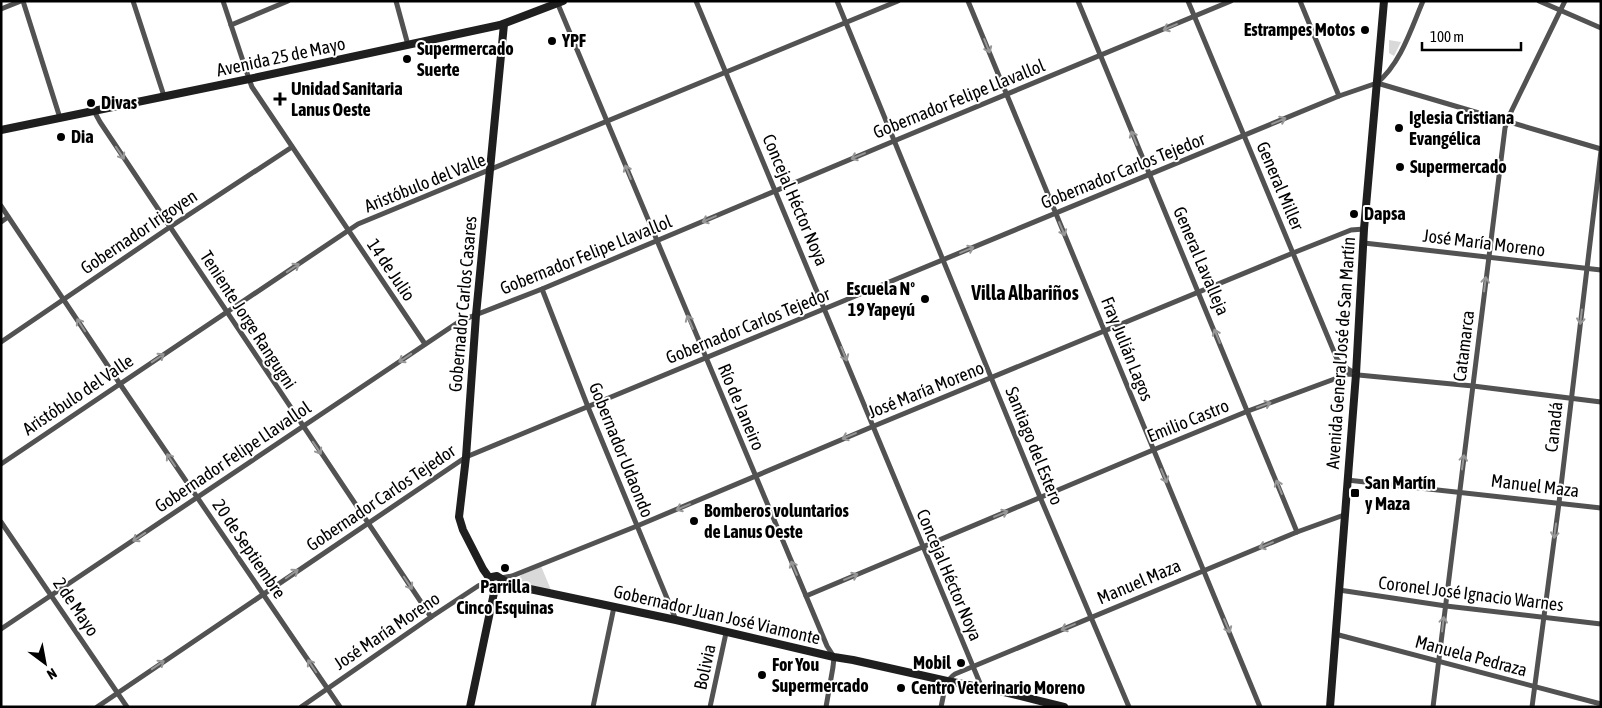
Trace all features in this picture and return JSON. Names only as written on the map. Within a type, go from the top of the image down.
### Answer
[{"type":"street","points":[[1,9],[22,1],[60,118]]},
{"type":"street","points":[[133,1],[164,96]]},
{"type":"street","name":"14 de Julio","points":[[223,1],[248,80],[425,344]]},
{"type":"street","points":[[231,25],[288,1]]},
{"type":"street","points":[[396,1],[408,45]]},
{"type":"street","name":"Concejal Héctor Noya","points":[[696,1],[982,688]]},
{"type":"street","name":"Santiago del Estero","points":[[837,1],[1090,618],[1129,707]]},
{"type":"street","name":"Aristóbulo del Valle","points":[[1,464],[358,224],[898,1]]},
{"type":"street","name":"Fray Julián Lagos","points":[[968,1],[1260,707]]},
{"type":"street","name":"General Lavalleja","points":[[1078,1],[1297,532]]},
{"type":"street","name":"General Miller","points":[[1188,1],[1337,359],[1342,365],[1356,374]]},
{"type":"street","name":"Gobernador Felipe Llavallol","points":[[1,629],[460,321],[657,242],[1231,1]]},
{"type":"street","points":[[1300,1],[1339,96]]},
{"type":"street","name":"Avenida General José de San Martín","points":[[1330,707],[1356,374],[1364,229],[1384,1]]},
{"type":"street","points":[[1377,83],[1386,76],[1398,57],[1423,1]]},
{"type":"street","points":[[1539,1],[1601,28]]},
{"type":"street","name":"Catamarca","points":[[1434,707],[1506,122],[1565,1]]},
{"type":"street","name":"Avenida 25 de Mayo","points":[[1,130],[248,80],[504,24],[559,2]]},
{"type":"street","name":"Río de Janeiro","points":[[559,2],[657,242],[827,646],[834,657]]},
{"type":"street","name":"Gobernador Carlos Casares","points":[[490,580],[461,524],[460,517],[476,315],[504,24]]},
{"type":"street","points":[[1377,83],[1601,150]]},
{"type":"street","name":"Gobernador Carlos Tejedor","points":[[97,707],[367,522],[466,457],[1339,96],[1377,83]]},
{"type":"street","name":"Teniente Jorge Rangugni","points":[[94,111],[302,427],[431,617]]},
{"type":"street","name":"Gobernador Irigoyen","points":[[1,342],[292,147]]},
{"type":"street","name":"Canadá","points":[[1532,707],[1559,502],[1601,150]]},
{"type":"street","name":"20 de Septiembre","points":[[1,206],[340,707]]},
{"type":"street","points":[[1,222],[8,217]]},
{"type":"street","name":"José María Moreno","points":[[500,578],[512,576],[637,526],[1104,330],[1294,253],[1351,230],[1364,229]]},
{"type":"street","name":"José María Moreno","points":[[1364,243],[1601,270]]},
{"type":"street","name":"Gobernador Udaondo","points":[[542,289],[588,407],[676,620]]},
{"type":"street","name":"Emilio Castro","points":[[806,596],[1248,411],[1348,374],[1473,386],[1601,402]]},
{"type":"street","name":"Manuel Maza","points":[[1347,480],[1601,508]]},
{"type":"street","name":"Manuel Maza","points":[[947,681],[955,674],[973,666],[1297,532],[1344,515]]},
{"type":"street","name":"2 de Mayo","points":[[1,522],[127,707]]},
{"type":"street","points":[[473,706],[497,588],[501,584],[500,578],[494,576],[490,580],[490,586],[497,588]]},
{"type":"street","name":"Gobernador Juan José Viamonte","points":[[500,578],[511,585],[1061,706]]},
{"type":"street","name":"José María Moreno","points":[[301,707],[431,617],[490,580]]},
{"type":"street","name":"Gobernador Juan José Viamonte","points":[[497,588],[511,585]]},
{"type":"street","name":"Coronel José Ignacio Warnes","points":[[1339,590],[1446,606],[1601,624]]},
{"type":"street","points":[[593,707],[614,607]]},
{"type":"street","name":"Bolivia","points":[[710,707],[726,632]]},
{"type":"street","name":"Manuela Pedraza","points":[[1335,634],[1601,704]]},
{"type":"street","points":[[826,707],[834,657]]},
{"type":"street","points":[[942,707],[947,681]]},
{"type":"shaded area","points":[[1389,40],[1401,42],[1394,56],[1389,53]]},
{"type":"shaded area","points":[[541,566],[551,590],[521,583],[519,579],[521,575]]},
{"type":"place","name":"Estrampes Motos","points":[[1365,30]]},
{"type":"place","name":"YPF","points":[[552,41]]},
{"type":"place","name":"Supermercado Suerte","points":[[407,59]]},
{"type":"place","name":"Unidad Sanitaria Lanus Oeste","points":[[280,99]]},
{"type":"place","name":"Divas","points":[[91,103]]},
{"type":"place","name":"Iglesia Cristiana Evangélica","points":[[1399,128]]},
{"type":"place","name":"Dia","points":[[61,137]]},
{"type":"place","name":"Supermercado","points":[[1400,167]]},
{"type":"place","name":"Dapsa","points":[[1354,214]]},
{"type":"place","name":"Escuela Nº 19 Yapeyú","points":[[925,299]]},
{"type":"place","name":"San Martín y Maza","points":[[1355,493]]},
{"type":"place","name":"Bomberos voluntarios de Lanus Oeste","points":[[694,521]]},
{"type":"place","name":"Parrilla Cinco Esquinas","points":[[505,568]]},
{"type":"place","name":"Mobil","points":[[961,663]]},
{"type":"place","name":"For You Supermercado","points":[[762,675]]},
{"type":"place","name":"Centro Veterinario Moreno","points":[[901,688]]},
{"type":"district","name":"Villa Albariños","points":[[1025,293]]}]
